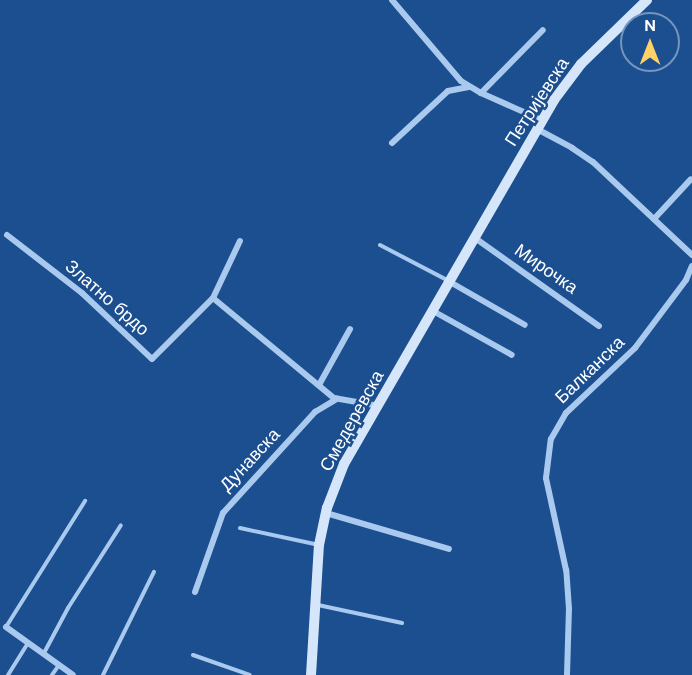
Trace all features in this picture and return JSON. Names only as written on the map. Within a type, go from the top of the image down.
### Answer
[{"type":"main road","name":"Петријевска","points":[[475,238],[540,125],[581,64],[647,0]]},
{"type":"main road","name":"Смедеревска","points":[[311,675],[319,545],[326,513],[341,470],[475,238]]},
{"type":"street","points":[[392,0],[470,87],[540,125],[587,158],[692,255]]},
{"type":"street","points":[[481,93],[543,30]]},
{"type":"street","points":[[392,143],[448,91],[470,87]]},
{"type":"street","points":[[654,219],[691,179]]},
{"type":"street","name":"Златно брдо","points":[[8,235],[82,293],[152,359],[213,298],[240,241]]},
{"type":"street","name":"Мирочка","points":[[475,238],[599,326]]},
{"type":"street","name":"Балканска","points":[[567,675],[569,609],[566,570],[546,478],[548,452],[555,430],[566,413],[635,348],[686,280],[692,266]]},
{"type":"street","points":[[450,282],[525,325]]},
{"type":"street","points":[[213,298],[337,399],[379,406]]},
{"type":"street","points":[[433,311],[512,355]]},
{"type":"street","points":[[319,385],[350,329]]},
{"type":"street","name":"Дунавска","points":[[195,592],[223,513],[315,412],[337,399]]},
{"type":"street","points":[[326,513],[449,549]]},
{"type":"street","points":[[6,627],[73,675]]},
{"type":"lane","points":[[380,245],[450,282]]},
{"type":"lane","points":[[6,627],[85,501]]},
{"type":"lane","points":[[44,653],[68,608],[121,525]]},
{"type":"lane","points":[[240,528],[319,545]]},
{"type":"lane","points":[[103,675],[154,572]]},
{"type":"lane","points":[[314,604],[402,623]]},
{"type":"lane","points":[[8,675],[28,643]]},
{"type":"lane","points":[[193,655],[250,675]]},
{"type":"lane","points":[[52,675],[58,665]]}]
